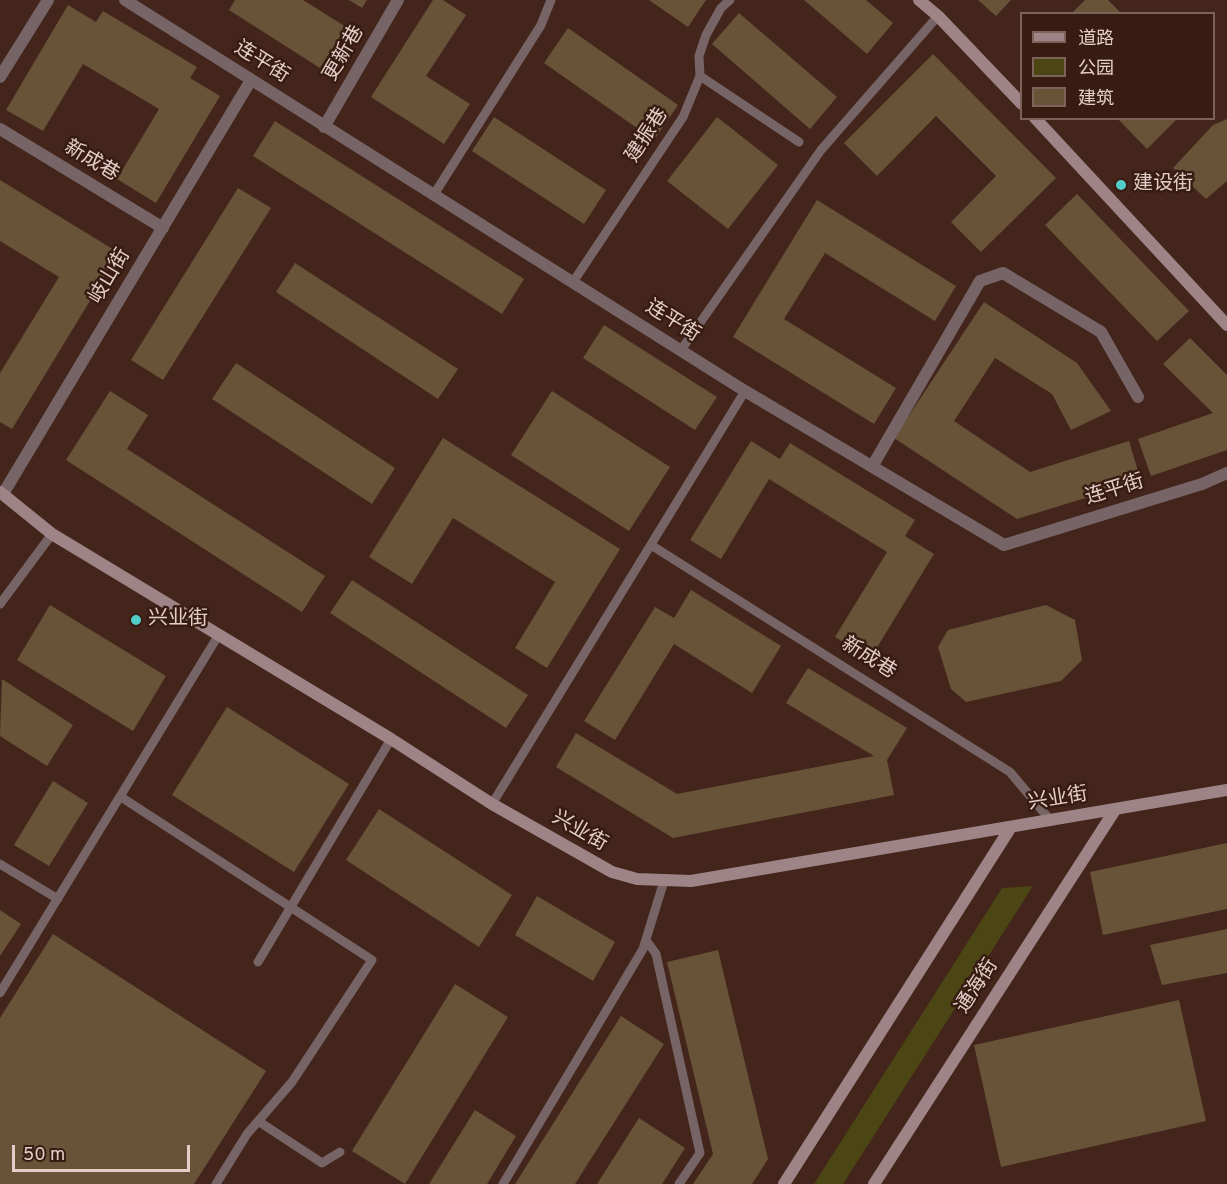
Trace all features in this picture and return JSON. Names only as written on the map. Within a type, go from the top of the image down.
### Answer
[{"type":"main road","points":[[919,0],[938,16],[1020,102]]},
{"type":"main road","points":[[1037,120],[1227,325]]},
{"type":"main road","name":"兴业街","points":[[2,493],[52,534],[392,739],[492,804],[612,872],[637,879],[663,882],[702,880],[1227,790]]},
{"type":"main road","name":"通海街","points":[[874,1184],[1115,810]]},
{"type":"main road","points":[[784,1184],[1011,827]]},
{"type":"street","points":[[0,76],[48,0]]},
{"type":"street","name":"连平街","points":[[125,0],[681,351],[1004,545],[1202,484],[1227,473]]},
{"type":"street","name":"更新巷","points":[[324,127],[399,0]]},
{"type":"street","name":"岐山街","points":[[2,493],[251,80]]},
{"type":"street","name":"新成巷","points":[[0,129],[163,228]]},
{"type":"street","points":[[873,465],[980,281],[1003,273],[1101,333],[1138,397]]},
{"type":"lane","points":[[433,196],[541,25],[551,0]]},
{"type":"lane","name":"建振巷","points":[[573,282],[683,117],[700,76],[699,56],[706,35],[721,8],[730,0]]},
{"type":"lane","points":[[681,351],[821,150],[938,16]]},
{"type":"lane","points":[[700,76],[800,142]]},
{"type":"lane","points":[[492,804],[746,391]]},
{"type":"lane","points":[[0,604],[52,534]]},
{"type":"lane","name":"新成巷","points":[[651,545],[1010,772],[1050,821]]},
{"type":"lane","points":[[0,993],[218,636]]},
{"type":"lane","points":[[258,962],[392,739]]},
{"type":"lane","points":[[121,797],[372,960],[292,1082],[247,1134],[216,1184]]},
{"type":"lane","points":[[0,864],[58,899]]},
{"type":"lane","points":[[503,1184],[643,949],[663,882]]},
{"type":"lane","points":[[646,940],[656,954],[700,1153],[680,1184]]},
{"type":"lane","points":[[258,1121],[322,1163],[340,1152]]},
{"type":"green space","points":[[1033,886],[843,1184],[814,1184],[1002,888]]},
{"type":"building","points":[[235,0],[303,0],[346,27],[320,68],[229,10]]},
{"type":"building","points":[[349,0],[367,0],[362,8]]},
{"type":"building","points":[[433,0],[443,0],[466,15],[426,76],[470,104],[444,144],[371,97]]},
{"type":"building","points":[[649,0],[706,0],[688,27]]},
{"type":"building","points":[[804,0],[866,0],[893,23],[867,54]]},
{"type":"building","points":[[978,0],[1011,0],[996,16]]},
{"type":"building","points":[[1085,0],[1108,0],[1120,12],[1073,12]]},
{"type":"building","points":[[68,5],[96,22],[103,11],[197,67],[190,78],[220,96],[156,203],[117,179],[159,109],[83,64],[43,131],[6,110]]},
{"type":"building","points":[[739,13],[837,97],[810,129],[712,44]]},
{"type":"building","points":[[568,28],[678,105],[654,140],[544,63]]},
{"type":"building","points":[[933,54],[1056,178],[981,252],[951,222],[996,176],[936,116],[877,176],[844,143]]},
{"type":"building","points":[[494,117],[606,190],[584,224],[472,151]]},
{"type":"building","points":[[717,117],[778,165],[728,229],[667,181]]},
{"type":"building","points":[[1227,119],[1227,181],[1206,199],[1173,168],[1213,125]]},
{"type":"building","points":[[1119,120],[1176,120],[1147,149]]},
{"type":"building","points":[[275,121],[524,279],[502,314],[253,156]]},
{"type":"building","points":[[0,180],[119,253],[12,429],[0,422],[0,373],[59,277],[0,241]]},
{"type":"building","points":[[238,188],[271,208],[163,380],[131,360]]},
{"type":"building","points":[[1077,194],[1189,311],[1157,341],[1045,225]]},
{"type":"building","points":[[817,200],[956,286],[935,321],[825,253],[784,319],[896,388],[874,424],[733,337]]},
{"type":"building","points":[[295,263],[458,369],[438,399],[276,292]]},
{"type":"building","points":[[984,302],[1077,363],[1111,411],[1071,430],[1052,394],[995,358],[954,421],[1030,472],[1129,441],[1141,481],[1017,519],[894,438]]},
{"type":"building","points":[[604,325],[717,397],[695,430],[583,358]]},
{"type":"building","points":[[1190,338],[1227,375],[1227,450],[1151,476],[1138,439],[1213,413],[1163,364]]},
{"type":"building","points":[[236,363],[395,468],[372,504],[212,399]]},
{"type":"building","points":[[110,391],[148,415],[127,449],[325,576],[302,612],[66,460]]},
{"type":"building","points":[[552,391],[670,467],[629,531],[511,455]]},
{"type":"building","points":[[443,438],[620,549],[547,668],[515,648],[555,582],[453,518],[412,584],[369,557]]},
{"type":"building","points":[[751,441],[780,459],[790,443],[915,520],[905,536],[934,554],[870,659],[835,637],[887,552],[769,479],[721,559],[690,540]]},
{"type":"building","points":[[352,580],[528,695],[506,728],[330,613]]},
{"type":"building","points":[[691,590],[781,646],[752,693],[674,644],[615,740],[584,721],[655,607],[674,618]]},
{"type":"building","points":[[50,605],[166,676],[133,731],[17,660]]},
{"type":"building","points":[[1046,605],[1075,620],[1082,660],[1061,681],[966,702],[951,689],[938,647],[948,630]]},
{"type":"building","points":[[808,668],[907,728],[887,760],[894,795],[673,838],[556,767],[576,733],[677,794],[874,756],[786,703]]},
{"type":"building","points":[[2,679],[73,725],[47,766],[0,736]]},
{"type":"building","points":[[227,707],[349,784],[294,872],[172,795]]},
{"type":"building","points":[[53,781],[88,803],[49,866],[14,845]]},
{"type":"building","points":[[379,809],[512,895],[479,947],[346,860]]},
{"type":"building","points":[[1227,843],[1227,909],[1103,935],[1090,872]]},
{"type":"building","points":[[537,896],[615,942],[593,981],[515,935]]},
{"type":"building","points":[[0,910],[21,924],[0,956]]},
{"type":"building","points":[[1227,929],[1227,973],[1162,985],[1150,945]]},
{"type":"building","points":[[53,934],[266,1071],[194,1184],[0,1184],[0,1018]]},
{"type":"building","points":[[718,950],[768,1159],[752,1184],[693,1184],[713,1154],[667,962]]},
{"type":"building","points":[[455,984],[508,1017],[405,1184],[352,1151]]},
{"type":"building","points":[[1179,1000],[1206,1121],[1001,1167],[974,1045]]},
{"type":"building","points":[[621,1016],[664,1044],[575,1184],[515,1184]]},
{"type":"building","points":[[475,1110],[516,1136],[487,1184],[429,1184]]},
{"type":"building","points":[[639,1118],[685,1148],[662,1184],[597,1184]]},
{"type":"place","name":"建设街","points":[[1121,185]]},
{"type":"place","name":"兴业街","points":[[136,620]]}]
